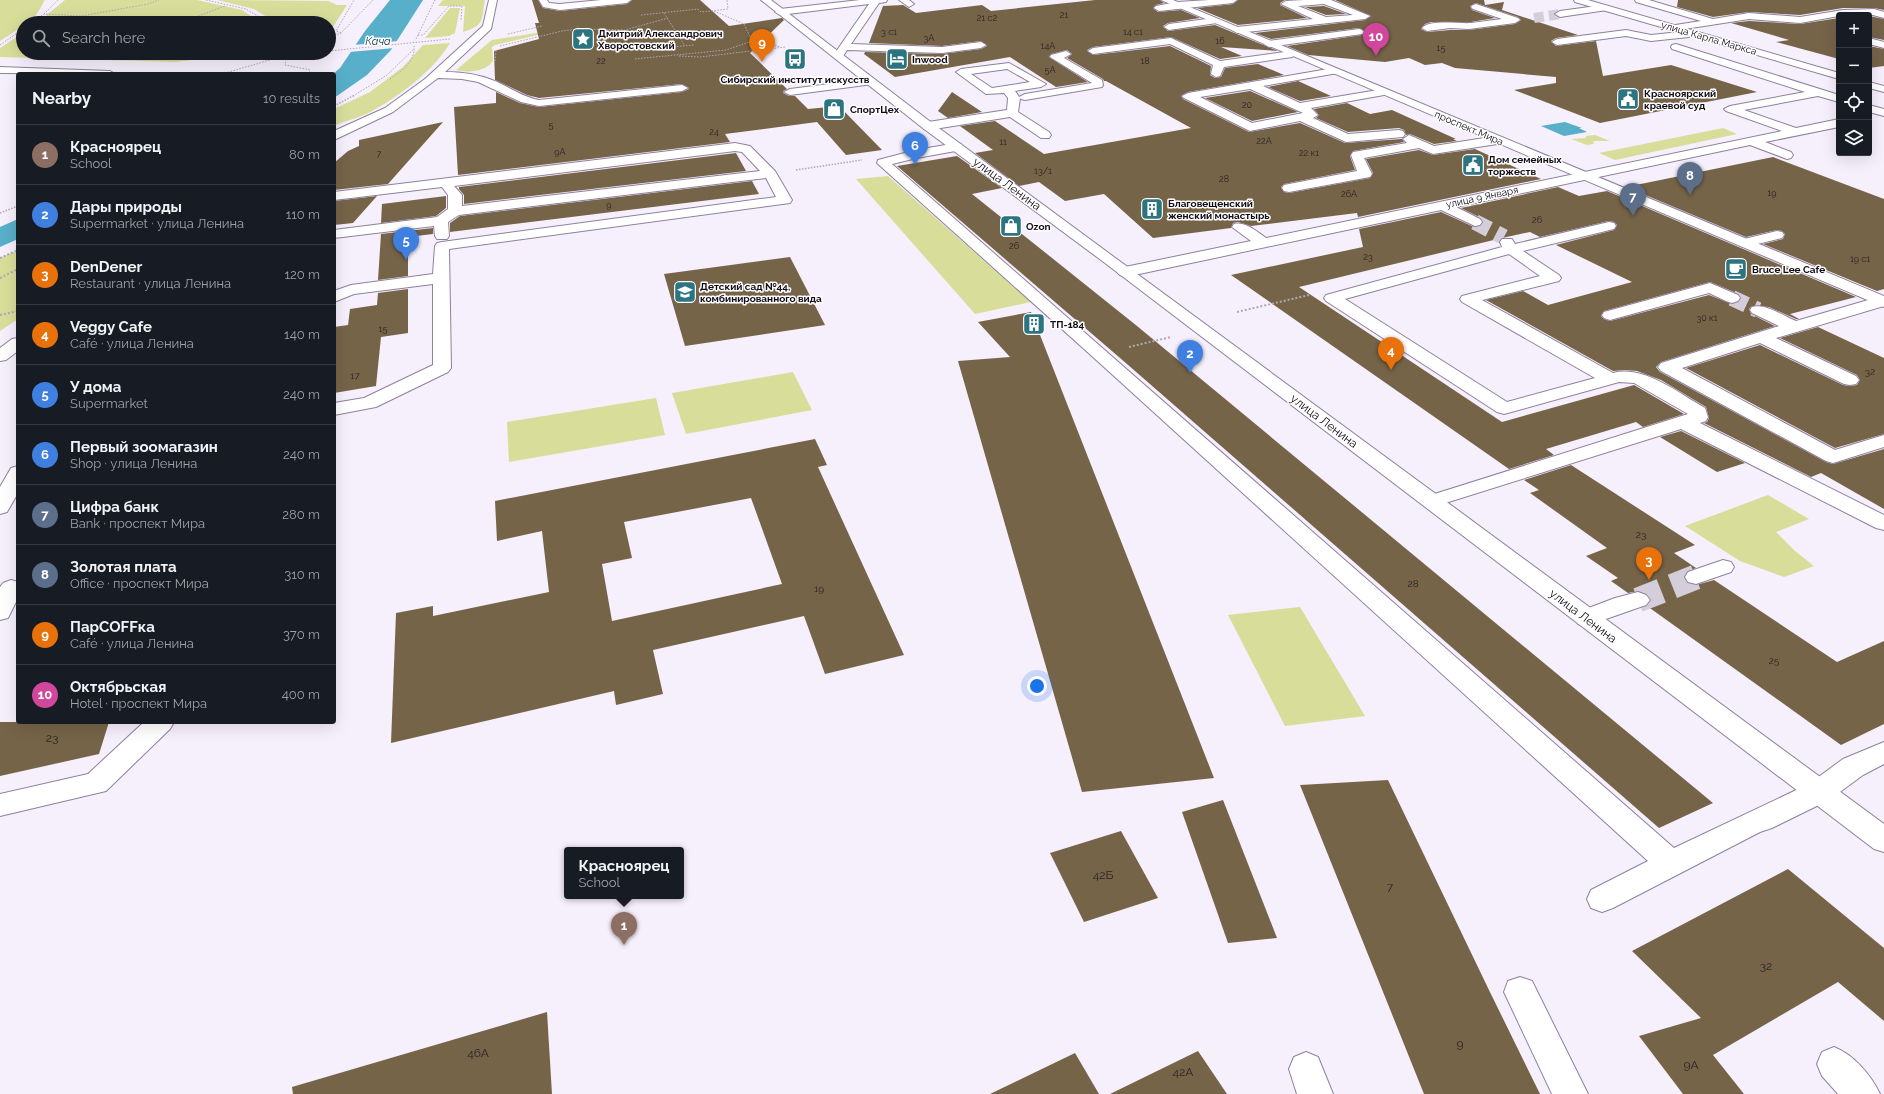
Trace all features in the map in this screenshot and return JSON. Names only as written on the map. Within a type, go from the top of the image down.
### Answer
[{"type":"main road","points":[[336,135],[389,110],[435,75],[488,27],[493,0]]},
{"type":"main road","points":[[543,0],[546,5],[560,7],[627,0]]},
{"type":"main road","name":"улица Ленина","points":[[765,0],[869,82],[1202,329],[1884,840]]},
{"type":"main road","points":[[780,12],[879,0]]},
{"type":"main road","points":[[838,58],[861,22],[879,0]]},
{"type":"main road","name":"проспект Мира","points":[[1164,0],[1883,302]]},
{"type":"main road","points":[[1159,8],[1233,0]]},
{"type":"main road","name":"улица Карла Маркса","points":[[1578,0],[1836,75]]},
{"type":"main road","points":[[1639,0],[1716,22]]},
{"type":"main road","points":[[1236,30],[1365,16],[1325,1],[1286,4],[1324,20]]},
{"type":"main road","points":[[1476,7],[1515,20]]},
{"type":"main road","points":[[1560,14],[1604,8]]},
{"type":"main road","points":[[1726,10],[1749,16],[1800,20],[1843,13],[1884,13]]},
{"type":"main road","points":[[1792,12],[1800,20]]},
{"type":"main road","points":[[1672,28],[1749,16]]},
{"type":"main road","points":[[1427,28],[1450,25],[1469,26],[1528,18]]},
{"type":"main road","points":[[1188,37],[1172,29],[1214,21]]},
{"type":"main road","points":[[861,22],[876,22]]},
{"type":"main road","points":[[1269,44],[1359,32]]},
{"type":"main road","points":[[1558,42],[1626,33],[1651,38],[1693,34]]},
{"type":"main road","points":[[1872,35],[1884,33]]},
{"type":"main road","points":[[1093,51],[1171,41],[1217,69],[1240,60],[1292,54]]},
{"type":"main road","points":[[1872,42],[1884,45]]},
{"type":"main road","points":[[845,47],[942,50],[981,45]]},
{"type":"main road","points":[[1676,47],[1836,98]]},
{"type":"main road","points":[[1220,52],[1240,60]]},
{"type":"main road","points":[[1014,98],[1098,85],[1098,82],[1055,57],[1066,54]]},
{"type":"main road","points":[[1009,66],[1041,84],[1007,89],[990,92],[961,72],[1009,66]]},
{"type":"main road","points":[[0,70],[55,72]]},
{"type":"main road","points":[[1334,71],[1188,96],[1250,127],[1300,112],[1384,92]]},
{"type":"main road","points":[[842,74],[857,72]]},
{"type":"main road","points":[[435,75],[468,76],[488,82],[528,102],[539,103],[682,88]]},
{"type":"main road","points":[[790,92],[869,82]]},
{"type":"main road","points":[[1251,85],[1346,138],[1398,134]]},
{"type":"main road","points":[[1872,86],[1884,90]]},
{"type":"main road","points":[[1007,89],[1014,98],[1012,113]]},
{"type":"main road","points":[[1795,132],[1730,109],[1819,93]]},
{"type":"main road","points":[[1872,109],[1884,114]]},
{"type":"main road","points":[[928,126],[1012,113],[1045,135]]},
{"type":"main road","points":[[1872,116],[1884,114]]},
{"type":"main road","name":"улица 9 Января","points":[[1125,272],[1836,124]]},
{"type":"main road","points":[[1384,127],[1433,150],[1497,140]]},
{"type":"main road","points":[[1750,141],[1787,155]]},
{"type":"main road","points":[[1289,188],[1365,174],[1357,155],[1421,144]]},
{"type":"main road","points":[[336,196],[735,147],[746,149],[770,174],[789,204],[442,246]]},
{"type":"main road","points":[[957,147],[916,154],[883,163],[1099,353],[1670,863]]},
{"type":"main road","points":[[336,234],[441,221],[455,211],[770,174]]},
{"type":"main road","points":[[444,183],[455,195],[455,211]]},
{"type":"main road","points":[[1442,205],[1475,222]]},
{"type":"main road","points":[[336,409],[369,403],[442,368],[441,221]]},
{"type":"main road","points":[[1239,226],[1264,243]]},
{"type":"main road","points":[[1332,298],[1508,243],[1609,226]]},
{"type":"main road","points":[[1745,243],[1777,234]]},
{"type":"main road","points":[[1508,243],[1553,278],[1468,299],[1610,379]]},
{"type":"main road","points":[[336,296],[351,290],[441,278]]},
{"type":"main road","points":[[1610,315],[1710,288],[1732,298]]},
{"type":"main road","points":[[1332,298],[1504,408],[1619,377],[1638,378],[1698,412],[1698,417],[1432,501]]},
{"type":"main road","points":[[1883,302],[1794,327],[1667,367],[1833,457],[1884,441]]},
{"type":"main road","points":[[1758,310],[1794,327]]},
{"type":"main road","points":[[1761,337],[1850,380]]},
{"type":"main road","points":[[1683,422],[1884,523]]},
{"type":"main road","points":[[0,508],[16,476]]},
{"type":"main road","points":[[1696,577],[1723,567]]},
{"type":"main road","points":[[0,612],[10,587]]},
{"type":"main road","points":[[1586,618],[1638,600]]},
{"type":"main road","points":[[0,805],[96,783],[159,724]]},
{"type":"main road","points":[[1602,899],[1670,863],[1819,792],[1854,767],[1884,752]]},
{"type":"main road","points":[[1520,992],[1570,1094]]},
{"type":"main road","points":[[1834,1064],[1862,1094]]},
{"type":"path","points":[[41,16],[58,0]]},
{"type":"path","points":[[44,14],[82,16],[148,4],[159,0]]},
{"type":"path","points":[[206,0],[246,9],[258,16]]},
{"type":"path","points":[[341,33],[336,31],[354,0]]},
{"type":"path","points":[[336,35],[341,33],[373,0]]},
{"type":"path","points":[[416,39],[435,0]]},
{"type":"path","points":[[701,12],[728,9],[727,0]]},
{"type":"path","points":[[198,16],[224,6]]},
{"type":"path","points":[[418,35],[423,35],[449,6],[462,6],[461,25]]},
{"type":"path","points":[[714,10],[744,24],[752,41]]},
{"type":"path","points":[[664,13],[685,46]]},
{"type":"path","points":[[612,36],[625,30],[668,18]]},
{"type":"path","points":[[488,82],[491,68],[496,60],[498,47],[562,31],[579,29],[625,30]]},
{"type":"path","points":[[0,45],[16,34]]},
{"type":"path","points":[[336,50],[450,39]]},
{"type":"path","points":[[635,59],[726,50],[752,41],[785,47],[700,57],[670,56]]},
{"type":"path","points":[[650,49],[694,45]]},
{"type":"path","points":[[390,79],[415,57],[414,46]]},
{"type":"path","points":[[336,105],[361,93],[381,80],[400,65],[414,48]]},
{"type":"path","points":[[229,72],[270,60]]},
{"type":"path","points":[[286,60],[285,65],[311,70],[308,72]]},
{"type":"path","points":[[793,171],[862,160]]},
{"type":"path","points":[[0,213],[16,207]]},
{"type":"path","points":[[0,258],[16,251]]},
{"type":"path","points":[[0,278],[16,271]]},
{"type":"path","points":[[1237,312],[1317,293],[1332,298]]},
{"type":"path","points":[[0,315],[16,311]]},
{"type":"path","points":[[1099,353],[1202,329]]},
{"type":"green space","points":[[0,0],[45,0],[35,16],[16,16],[16,31],[0,41]]},
{"type":"green space","points":[[65,0],[197,0],[242,10],[251,16],[46,16]]},
{"type":"green space","points":[[217,0],[328,1],[337,5],[347,5],[336,22],[336,16],[266,16],[254,9]]},
{"type":"green space","points":[[443,0],[485,0],[481,21],[475,27],[463,32],[465,6],[438,6]]},
{"type":"green space","points":[[450,8],[460,8],[455,33],[449,36],[425,38]]},
{"type":"green space","points":[[567,28],[495,45],[492,47],[493,60],[487,67],[477,71],[456,70],[492,40]]},
{"type":"green space","points":[[16,38],[16,57],[0,57],[0,48]]},
{"type":"green space","points":[[450,43],[435,63],[416,82],[394,98],[367,113],[336,125],[336,108],[370,92],[403,67],[423,45]]},
{"type":"green space","points":[[106,60],[192,60],[176,62]]},
{"type":"green space","points":[[1723,128],[1737,134],[1615,160],[1599,153]]},
{"type":"green space","points":[[1595,135],[1610,141],[1594,141],[1594,144],[1587,145],[1571,139],[1586,138],[1586,136]]},
{"type":"green space","points":[[888,176],[1031,302],[975,314],[856,179]]},
{"type":"green space","points":[[16,251],[16,320],[0,331],[0,258]]},
{"type":"green space","points":[[793,372],[812,410],[686,434],[672,393]]},
{"type":"green space","points":[[656,398],[665,435],[509,462],[507,422]]},
{"type":"green space","points":[[1768,495],[1809,519],[1776,532],[1795,551],[1814,566],[1784,577],[1740,561],[1685,526]]},
{"type":"green space","points":[[1300,607],[1365,716],[1285,726],[1228,615]]},
{"type":"water","name":"Кача","points":[[390,0],[423,0],[391,50],[367,75],[336,97],[335,72],[340,68],[365,31]]},
{"type":"water","points":[[1565,122],[1582,128],[1579,128],[1587,132],[1564,136],[1541,126]]},
{"type":"water","points":[[16,220],[16,240],[0,247],[0,227]]},
{"type":"pier","points":[[399,41],[395,48],[349,52],[353,45]]},
{"type":"building","points":[[532,0],[538,0],[543,8],[560,11],[627,4],[632,0],[700,0],[729,26],[782,18],[784,20],[750,53],[787,89],[783,91],[783,93],[789,96],[795,96],[808,109],[839,106],[882,150],[846,155],[817,122],[725,134],[730,142],[458,175],[454,107],[496,103],[496,92],[520,103],[539,107],[682,92],[689,89],[682,84],[539,98],[527,95],[495,80],[494,51],[539,39],[535,23],[539,23]]},
{"type":"building","points":[[1095,0],[1160,0],[1164,3],[1156,5],[1153,8],[1158,12],[1181,10],[1200,18],[1168,23],[1163,26],[1168,31],[1215,25],[1278,51],[1221,47],[1242,56],[1220,59],[1171,37],[1093,47],[1087,50],[1093,55],[1170,46],[1211,66],[1210,75],[1215,78],[1221,77],[1225,68],[1258,64],[1284,75],[1188,92],[1181,96],[1183,99],[1249,132],[1300,123],[1345,143],[1402,139],[1404,142],[1353,151],[1350,156],[1355,170],[1284,184],[1281,187],[1284,192],[1289,193],[1370,178],[1373,173],[1366,159],[1419,150],[1433,155],[1475,149],[1541,179],[1358,217],[1357,213],[1251,226],[1238,222],[1233,223],[1231,228],[1153,238],[1104,194],[1065,201],[1039,182],[1019,186],[975,153],[993,150],[960,126],[995,121],[1044,154],[1191,128],[1104,81],[1067,58],[1072,54],[1067,50],[1051,54],[1049,57],[1088,82],[1056,87],[1010,57],[895,77],[864,54],[865,52],[942,54],[981,49],[987,46],[981,41],[942,46],[869,43],[883,6],[903,5],[916,13],[982,5],[991,11]]},
{"type":"building","points":[[1238,0],[1285,0],[1280,3],[1280,5],[1307,18],[1238,25],[1197,8],[1233,4]]},
{"type":"building","points":[[1335,0],[1484,0],[1485,5],[1504,2],[1502,10],[1578,35],[1556,38],[1551,41],[1556,46],[1596,41],[1603,76],[1671,65],[1757,92],[1600,123],[1514,90],[1556,83],[1556,77],[1455,68],[1442,63],[1425,65],[1409,58],[1385,62],[1308,55],[1287,46],[1362,35],[1366,32],[1359,28],[1271,39],[1255,33],[1365,20],[1371,16]],"holes":[[[1476,3],[1518,17],[1521,20],[1515,24],[1469,30],[1427,32],[1421,29],[1425,24],[1431,22],[1471,22],[1495,18],[1472,10],[1470,6]]]},
{"type":"building","points":[[1678,0],[1884,0],[1884,10],[1874,8],[1843,8],[1800,15],[1749,12],[1713,17],[1677,7]]},
{"type":"building","points":[[1324,6],[1346,14],[1326,15],[1305,7]]},
{"type":"building","points":[[1872,17],[1884,19],[1884,40],[1872,38]]},
{"type":"building","points":[[1836,18],[1836,58],[1776,42],[1789,40],[1731,23],[1749,21],[1800,24]]},
{"type":"building","points":[[1872,47],[1884,49],[1884,66],[1872,68]]},
{"type":"building","points":[[1298,81],[1331,96],[1300,101],[1268,87]]},
{"type":"building","points":[[1250,91],[1298,112],[1252,121],[1205,98]]},
{"type":"building","points":[[952,92],[982,112],[948,118],[938,111]]},
{"type":"building","points":[[1347,103],[1370,114],[1392,110],[1456,139],[1453,139],[1457,141],[1434,144],[1410,134],[1406,135],[1404,130],[1399,128],[1348,132],[1316,118],[1319,115],[1314,109]]},
{"type":"building","points":[[443,122],[388,184],[336,190],[336,161],[348,151],[359,146],[359,140]]},
{"type":"building","points":[[736,153],[746,171],[464,204],[464,195],[459,189],[459,187]]},
{"type":"building","points":[[957,156],[1002,188],[972,194],[1137,326],[1713,803],[1659,828],[1127,364],[897,166]]},
{"type":"building","points":[[1773,157],[1884,199],[1884,289],[1877,291],[1763,244],[1783,239],[1785,234],[1782,231],[1777,230],[1746,237],[1626,187]]},
{"type":"building","points":[[752,181],[759,194],[450,232],[450,223],[460,216]]},
{"type":"building","points":[[1558,187],[1579,196],[1607,191],[1856,297],[1790,314],[1799,319],[1769,307],[1752,306],[1749,309],[1751,314],[1775,326],[1661,362],[1656,367],[1660,372],[1826,462],[1833,464],[1884,449],[1884,509],[1821,473],[1811,477],[1704,423],[1707,422],[1709,418],[1706,407],[1661,380],[1637,371],[1613,371],[1486,300],[1523,291],[1548,305],[1632,282],[1556,245],[1614,230],[1617,225],[1614,222],[1609,221],[1540,237],[1530,232],[1299,287],[1502,422],[1634,385],[1684,414],[1643,427],[1636,422],[1546,449],[1554,455],[1509,469],[1231,275],[1363,247],[1359,229],[1441,212],[1474,227],[1480,226],[1483,223],[1481,218],[1461,208]],"holes":[[[1710,282],[1739,294],[1741,299],[1732,304],[1709,295],[1610,321],[1601,316],[1604,311]]]},
{"type":"building","points":[[377,196],[353,223],[336,225],[336,201]]},
{"type":"building","points":[[446,196],[446,208],[436,216],[381,223],[382,204]]},
{"type":"building","points":[[433,228],[433,234],[408,237],[408,276],[378,280],[381,234]]},
{"type":"building","points":[[790,257],[825,325],[685,346],[664,274]]},
{"type":"building","points":[[408,289],[408,333],[381,337],[376,386],[336,393],[336,327],[348,325],[350,309],[377,305],[378,293]]},
{"type":"building","points":[[1031,312],[1214,778],[1082,792],[958,361],[1010,357],[978,322]]},
{"type":"building","points":[[1818,327],[1884,358],[1884,434],[1835,448],[1686,368],[1760,345],[1843,385],[1857,385],[1860,380],[1857,375],[1780,338]]},
{"type":"building","points":[[1681,431],[1745,463],[1717,472],[1660,437]]},
{"type":"building","points":[[815,439],[827,465],[818,467],[904,655],[825,674],[804,616],[653,650],[663,694],[616,705],[614,691],[391,743],[396,613],[433,606],[433,616],[549,592],[542,531],[497,541],[495,501]],"holes":[[[751,498],[782,584],[612,621],[602,564],[632,558],[624,522]]]},
{"type":"building","points":[[1571,465],[1695,545],[1674,553],[1696,568],[1688,571],[1684,576],[1688,583],[1696,585],[1714,580],[1837,662],[1884,641],[1884,724],[1841,745],[1647,606],[1652,600],[1647,594],[1638,591],[1628,593],[1611,581],[1618,578],[1586,556],[1607,548],[1530,493],[1539,490],[1524,480]]},
{"type":"building","points":[[0,722],[16,722],[16,724],[108,724],[99,754],[0,776]]},
{"type":"building","points":[[1388,780],[1540,1094],[1424,1094],[1300,785]]},
{"type":"building","points":[[1223,800],[1277,938],[1228,943],[1182,812]]},
{"type":"building","points":[[1121,831],[1158,898],[1084,922],[1050,853]]},
{"type":"building","points":[[1788,869],[1884,948],[1884,1021],[1838,982],[1713,1055],[1744,1094],[1683,1094],[1639,1036],[1701,1018],[1632,951]]},
{"type":"building","points":[[547,1012],[552,1094],[293,1094],[292,1087]]},
{"type":"building","points":[[1198,1051],[1227,1094],[1110,1094]]},
{"type":"building","points":[[1075,1053],[1099,1094],[990,1094]]},
{"type":"tunnel","points":[[1534,18],[1560,14]]},
{"type":"tunnel","points":[[1475,222],[1504,237]]},
{"type":"tunnel","points":[[1732,298],[1758,310]]},
{"type":"tunnel","points":[[1638,600],[1696,577]]},
{"type":"place","name":"Дмитрий Александрович Хворостовский","points":[[583,39]]},
{"type":"place","name":"Октябрьская","points":[[1376,56]]},
{"type":"place","name":"Сибирский институт искусств","points":[[795,59]]},
{"type":"place","name":"Inwood","points":[[897,59]]},
{"type":"place","name":"ПарCOFFка","points":[[762,62]]},
{"type":"place","name":"Красноярский краевой суд","points":[[1628,99]]},
{"type":"place","name":"СпортЦех","points":[[834,109]]},
{"type":"place","name":"Первый зоомагазин","points":[[915,165]]},
{"type":"place","name":"Дом семейных торжеств","points":[[1473,165]]},
{"type":"place","name":"Золотая плата","points":[[1690,195]]},
{"type":"place","name":"Благовещенский женский монастырь","points":[[1152,209]]},
{"type":"place","name":"Цифра банк","points":[[1633,216]]},
{"type":"place","name":"Ozon","points":[[1011,226]]},
{"type":"place","name":"У дома","points":[[406,260]]},
{"type":"place","name":"Bruce Lee Cafe","points":[[1736,269]]},
{"type":"place","name":"Детский сад №44, комбинированного вида","points":[[685,292]]},
{"type":"place","name":"ТП-184","points":[[1034,324]]},
{"type":"place","name":"Veggy Cafe","points":[[1391,370]]},
{"type":"place","name":"Дары природы","points":[[1190,373]]},
{"type":"place","name":"DenDener","points":[[1649,580]]},
{"type":"place","name":"Красноярец","points":[[624,945]]}]
